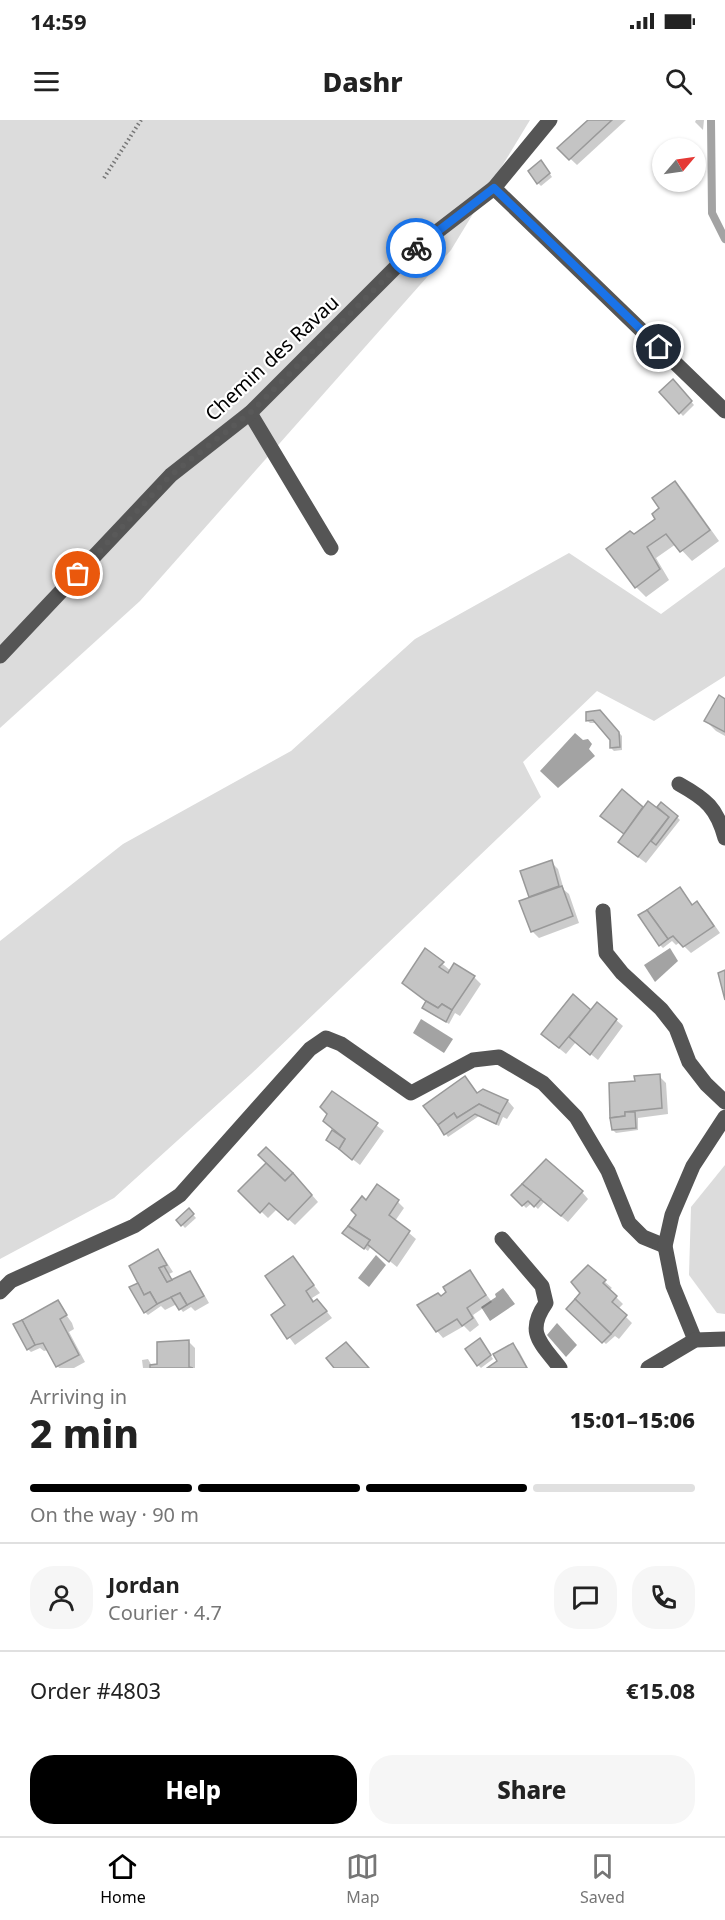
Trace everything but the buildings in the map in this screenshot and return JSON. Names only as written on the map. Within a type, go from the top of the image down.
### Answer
[{"type":"street","name":"Chemin des Ravau","points":[[0,656],[171,475],[250,413],[412,251],[494,188],[550,120]]},
{"type":"street","points":[[494,188],[725,411]]},
{"type":"street","points":[[250,413],[331,548]]},
{"type":"street","points":[[679,784],[703,798],[720,822],[725,838]]},
{"type":"street","points":[[603,911],[606,953],[622,973],[661,1009],[676,1028],[689,1062],[706,1084],[725,1101]]},
{"type":"street","points":[[0,1292],[11,1281],[134,1226],[180,1195],[309,1049],[326,1038],[341,1044],[411,1093],[473,1060],[499,1057],[543,1083],[576,1116],[608,1170],[629,1223],[643,1237],[666,1246]]},
{"type":"street","points":[[695,1340],[674,1286],[666,1246],[672,1215],[693,1166],[725,1117]]},
{"type":"street","points":[[502,1239],[542,1286],[546,1303],[536,1318],[537,1338],[560,1368]]},
{"type":"street","points":[[648,1368],[695,1340],[725,1339]]},
{"type":"path","points":[[104,178],[141,120]]},
{"type":"shaded area","points":[[0,120],[530,120],[451,250],[140,601],[0,728]]},
{"type":"shaded area","points":[[569,553],[661,614],[725,567],[725,676],[654,721],[597,691],[523,762],[541,797],[251,1074],[114,1198],[0,1259],[0,941],[123,844],[291,751],[415,639]]},
{"type":"shaded area","points":[[575,733],[583,740],[588,739],[592,744],[589,749],[595,756],[558,788],[540,771]]},
{"type":"shaded area","points":[[670,948],[678,961],[655,982],[644,965]]},
{"type":"shaded area","points":[[421,1019],[453,1039],[444,1053],[413,1033]]},
{"type":"shaded area","points":[[725,1165],[725,1314],[717,1313],[689,1275],[691,1207]]},
{"type":"shaded area","points":[[376,1255],[386,1265],[369,1287],[358,1278]]},
{"type":"shaded area","points":[[503,1288],[515,1304],[490,1321],[481,1307],[496,1297],[495,1294]]},
{"type":"shaded area","points":[[557,1323],[577,1345],[566,1357],[547,1335]]},
{"type":"waterway","points":[[711,120],[712,213],[725,239]]},
{"type":"way so far","points":[[78,574],[171,475],[250,413],[416,248]]},
{"type":"route","points":[[416,248],[494,188],[659,347]]}]
